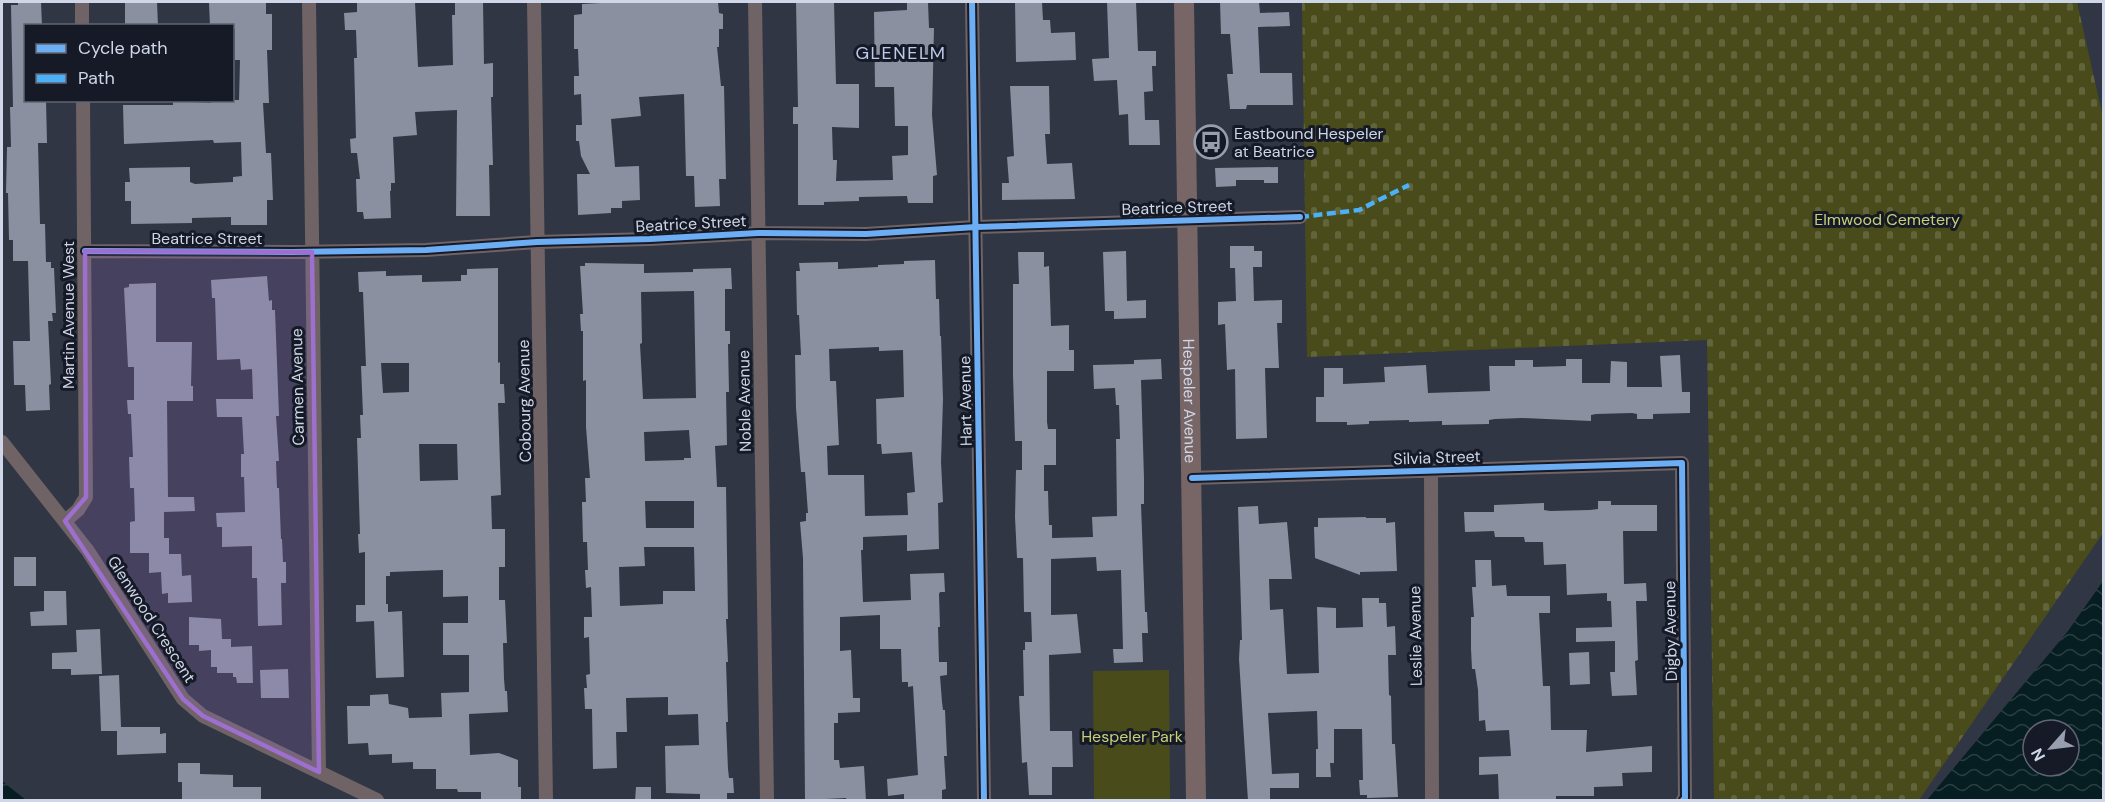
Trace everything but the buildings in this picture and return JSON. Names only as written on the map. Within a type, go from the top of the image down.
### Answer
[{"type":"main road","name":"Hespeler Avenue","points":[[1185,2],[1196,801]]},
{"type":"street","points":[[82,2],[82,24]]},
{"type":"street","name":"Carmen Avenue","points":[[309,2],[319,772]]},
{"type":"street","name":"Cobourg Avenue","points":[[534,2],[546,801]]},
{"type":"street","name":"Noble Avenue","points":[[755,2],[767,801]]},
{"type":"street","name":"Hart Avenue","points":[[972,2],[984,801]]},
{"type":"street","name":"Martin Avenue West","points":[[65,521],[78,510],[86,497],[83,102]]},
{"type":"street","name":"Beatrice Street","points":[[84,251],[426,250],[537,242],[758,233],[866,234],[976,227],[1300,217]]},
{"type":"street","name":"Glenwood Crescent","points":[[2,442],[88,551],[183,699],[203,716],[377,801]]},
{"type":"street","name":"Silvia Street","points":[[1192,478],[1682,463]]},
{"type":"street","name":"Digby Avenue","points":[[1682,463],[1684,799]]},
{"type":"street","name":"Leslie Avenue","points":[[1431,471],[1432,801]]},
{"type":"highlighted area","points":[[85,251],[312,252],[319,772],[203,716],[183,699],[65,521],[86,497]]},
{"type":"green space","name":"Elmwood Cemetery","points":[[1302,2],[2077,2],[2104,122],[2103,533],[1919,800],[1714,800],[1707,340],[1307,357]]},
{"type":"green space","name":"Hespeler Park","points":[[1169,670],[1170,800],[1094,800],[1093,671]]},
{"type":"water","points":[[2103,581],[2103,800],[1927,800],[2068,631]]},
{"type":"water","points":[[2,781],[26,800],[2,800]]},
{"type":"marked path","points":[[1300,217],[1359,210],[1409,185]]},
{"type":"cycle path","points":[[972,2],[984,800]]},
{"type":"cycle path","points":[[85,251],[426,250],[537,242],[758,233],[866,234],[976,227],[1300,217]]},
{"type":"cycle path","points":[[1192,478],[1682,463],[1685,798],[1683,800]]},
{"type":"place","name":"Eastbound Hespeler at Beatrice","points":[[1211,142]]},
{"type":"district","name":"GLENELM","points":[[901,53]]}]
